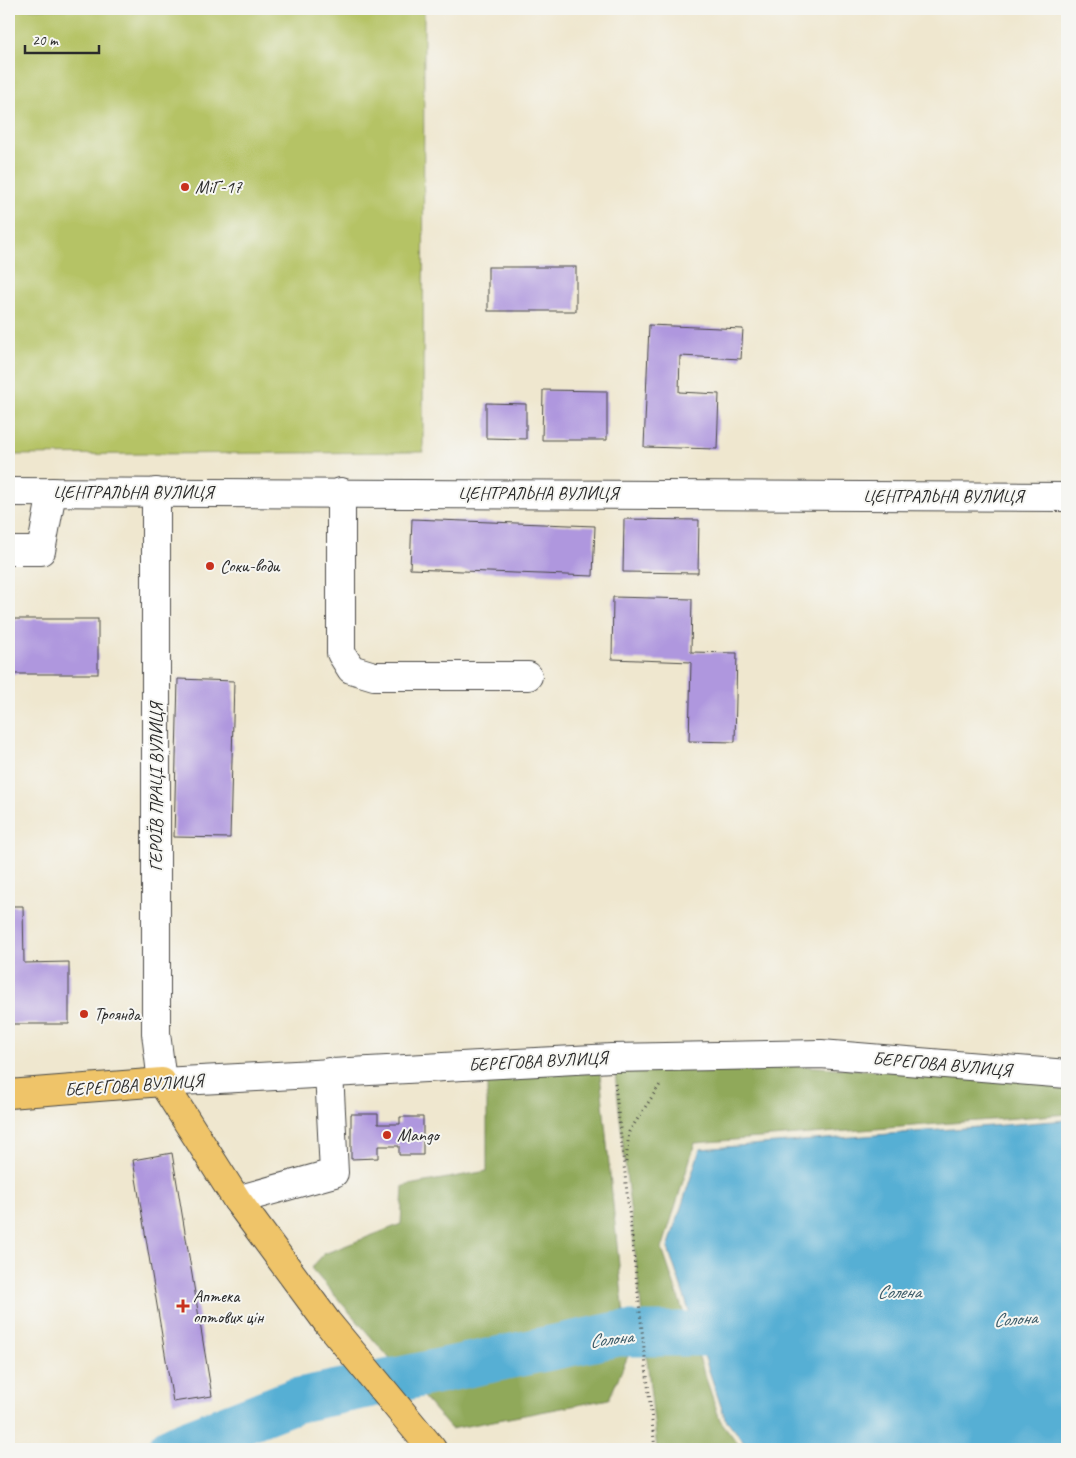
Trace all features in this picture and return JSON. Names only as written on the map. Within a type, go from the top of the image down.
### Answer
[{"type":"main road","name":"БЕРЕГОВА ВУЛИЦЯ","points":[[9,1094],[162,1082]]},
{"type":"main road","points":[[162,1082],[237,1200],[327,1322],[431,1448]]},
{"type":"street","name":"ЦЕНТРАЛЬНА ВУЛИЦЯ","points":[[9,492],[1067,496]]},
{"type":"street","points":[[9,551],[41,551],[52,492]]},
{"type":"street","name":"ГЕРОЇВ ПРАЦІ ВУЛИЦЯ","points":[[156,492],[156,1033],[162,1082]]},
{"type":"street","points":[[341,492],[341,653],[351,669],[374,676],[528,676]]},
{"type":"street","name":"БЕРЕГОВА ВУЛИЦЯ","points":[[162,1082],[612,1058],[821,1054],[1067,1074]]},
{"type":"street","points":[[237,1200],[334,1173],[329,1072]]},
{"type":"path","points":[[625,1168],[629,1132],[679,1056]]},
{"type":"path","points":[[612,1058],[655,1449]]},
{"type":"green space","points":[[9,9],[424,9],[423,452],[9,455]]},
{"type":"green space","points":[[733,1062],[1067,1082],[1067,1114],[695,1143],[662,1249],[720,1420],[742,1449],[657,1449],[614,1064]]},
{"type":"green space","points":[[487,1073],[600,1073],[628,1356],[609,1399],[451,1429],[311,1268],[324,1254],[401,1224],[403,1186],[487,1171]]},
{"type":"water","name":"Солена","points":[[1067,1120],[1067,1449],[750,1449],[725,1418],[668,1248],[700,1149]]},
{"type":"building","points":[[488,267],[576,267],[576,311],[488,311]]},
{"type":"building","points":[[649,325],[743,329],[741,359],[680,356],[679,392],[719,394],[717,449],[644,447]]},
{"type":"building","points":[[543,390],[607,391],[607,440],[542,440]]},
{"type":"building","points":[[486,403],[526,404],[526,439],[486,438]]},
{"type":"building","points":[[412,519],[595,526],[593,576],[410,569]]},
{"type":"building","points":[[624,519],[699,520],[698,573],[623,572]]},
{"type":"building","points":[[613,597],[692,599],[691,652],[737,653],[735,742],[689,741],[691,662],[612,659]]},
{"type":"building","points":[[9,619],[98,619],[98,674],[9,674]]},
{"type":"building","points":[[178,679],[234,681],[230,838],[174,837]]},
{"type":"building","points":[[9,906],[23,906],[24,963],[69,962],[69,1024],[9,1024]]},
{"type":"building","name":"Mango","points":[[351,1114],[378,1114],[378,1124],[400,1124],[400,1117],[423,1117],[423,1155],[399,1155],[399,1146],[378,1146],[378,1158],[351,1159]]},
{"type":"building","points":[[172,1153],[212,1396],[173,1402],[133,1160]]},
{"type":"waterway","name":"Солона","points":[[170,1449],[294,1401],[618,1334],[759,1334]]},
{"type":"place","name":"МіГ-17","points":[[185,187]]},
{"type":"place","name":"Соки-води","points":[[210,566]]},
{"type":"place","name":"Троянда","points":[[84,1014]]},
{"type":"place","name":"Mango","points":[[387,1135]]},
{"type":"place","name":"Аптека оптових цін","points":[[183,1306]]}]
